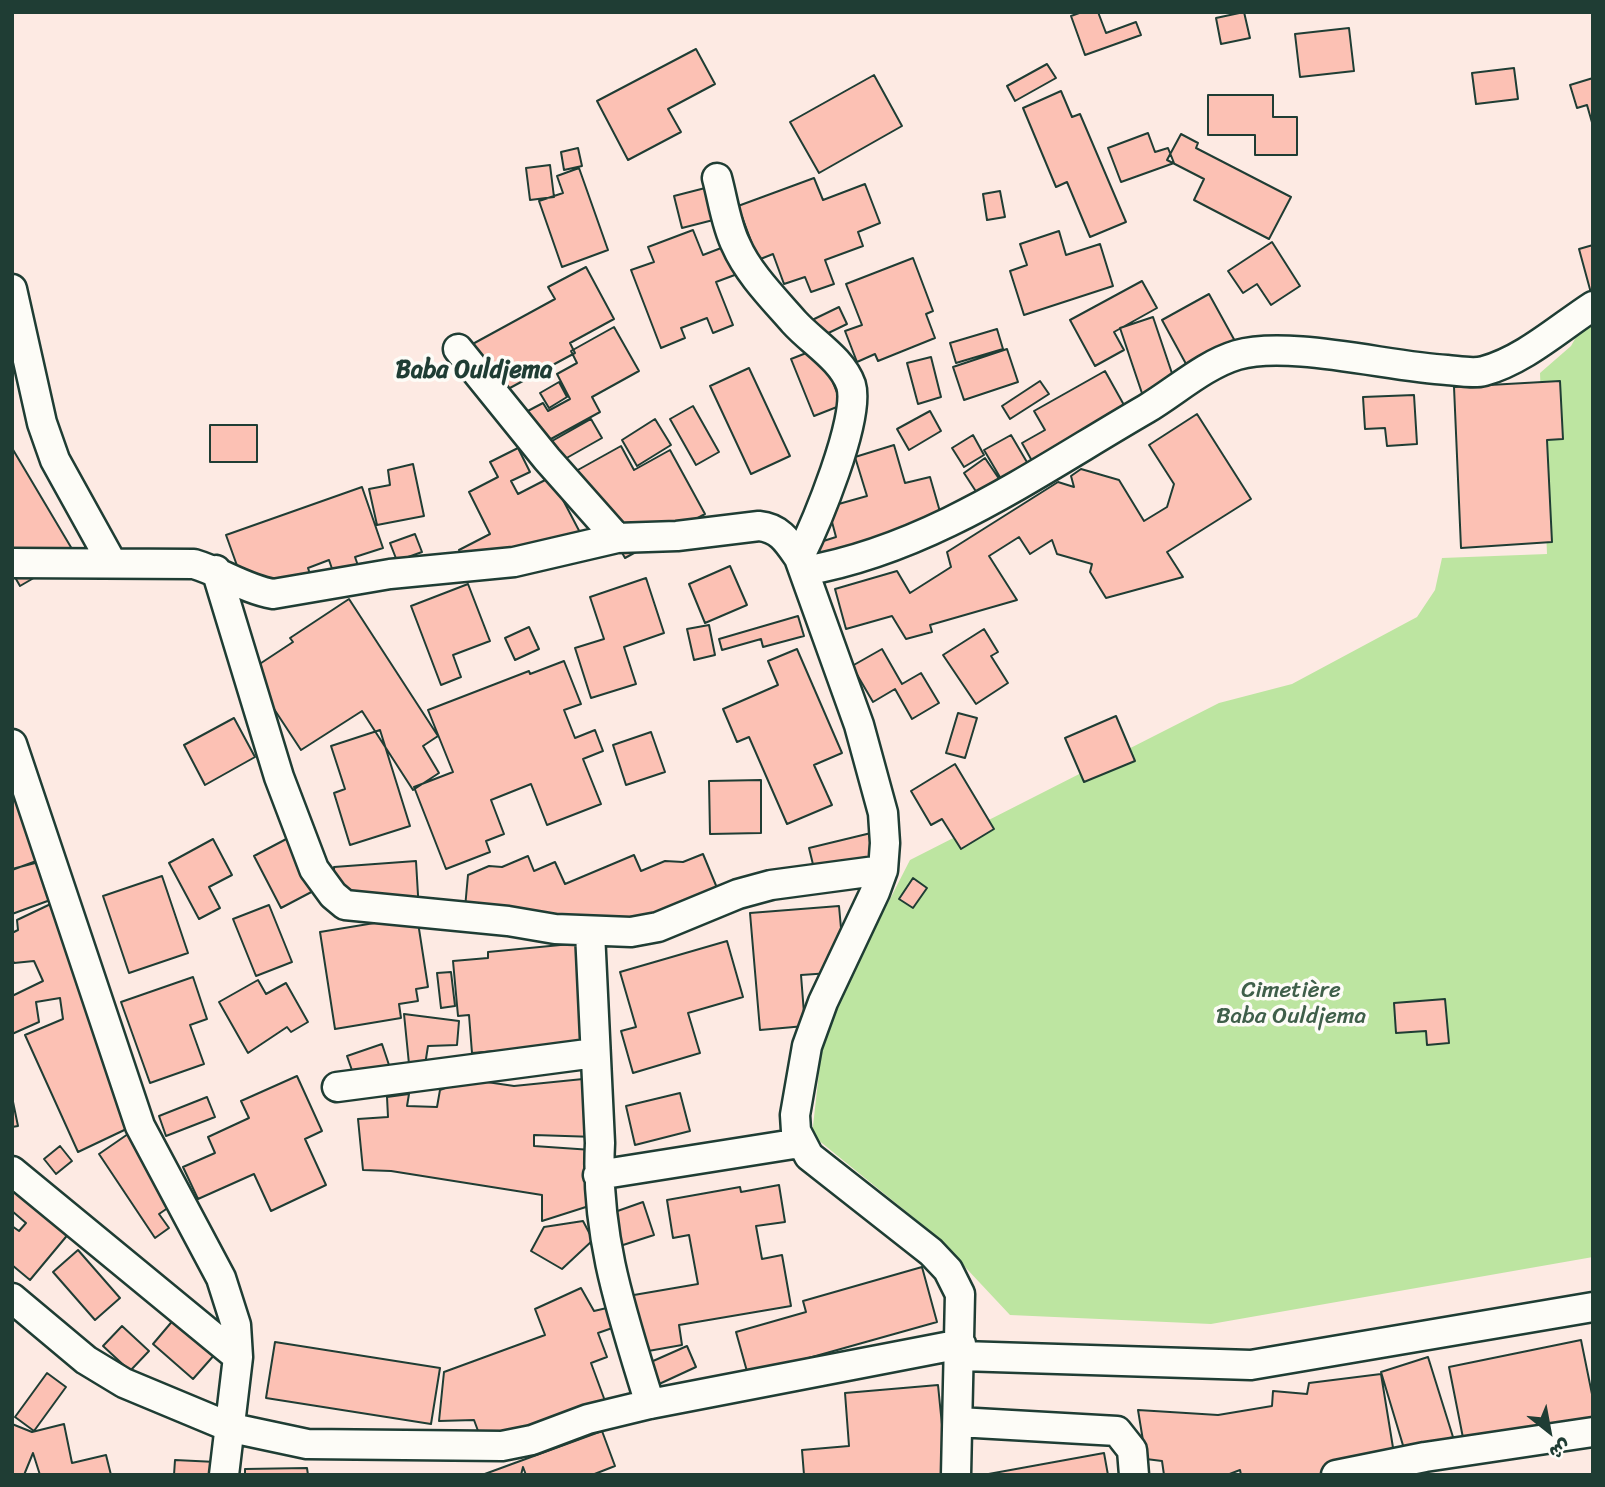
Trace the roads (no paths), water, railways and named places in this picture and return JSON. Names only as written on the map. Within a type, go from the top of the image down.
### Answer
[{"type":"street","points":[[717,178],[735,245],[752,272],[795,323],[842,368],[851,384],[854,400],[848,426],[802,565]]},
{"type":"street","points":[[12,289],[42,423],[55,460],[113,563]]},
{"type":"street","points":[[802,565],[847,564],[884,552],[958,520],[1163,399],[1214,365],[1247,352],[1307,353],[1434,369],[1482,372],[1509,361],[1593,306]]},
{"type":"street","points":[[458,349],[547,459],[617,538]]},
{"type":"street","points":[[12,563],[194,564],[216,570],[258,592],[273,594],[390,574],[514,562],[617,538],[771,527],[783,535],[802,565],[859,725],[883,813],[883,870],[823,1002],[807,1046],[795,1115],[800,1143],[808,1156],[911,1233],[948,1270],[960,1294],[961,1350],[956,1475]]},
{"type":"street","points":[[216,570],[279,777],[314,869],[333,895],[354,907],[437,913],[590,932],[631,932],[658,927],[738,894],[760,888],[883,870]]},
{"type":"street","points":[[12,744],[140,1126],[221,1278],[236,1325],[238,1357],[232,1428],[224,1475]]},
{"type":"street","points":[[590,932],[598,1175],[609,1269],[650,1404]]},
{"type":"street","points":[[337,1087],[595,1053]]},
{"type":"street","points":[[598,1175],[800,1143]]},
{"type":"street","points":[[12,1171],[238,1357]]},
{"type":"street","points":[[12,1298],[86,1360],[114,1377],[232,1428],[307,1444],[502,1447],[532,1440],[588,1419],[650,1404],[961,1350],[1251,1365],[1593,1307]]},
{"type":"street","points":[[958,1422],[1117,1431],[1132,1450],[1134,1475]]},
{"type":"street","points":[[1336,1475],[1427,1466],[1593,1432]]},
{"type":"district","name":"Baba Ouldjema","points":[[474,371]]},
{"type":"park label","name":"Cimetière Baba Ouldjema","points":[[1291,1004]]}]
